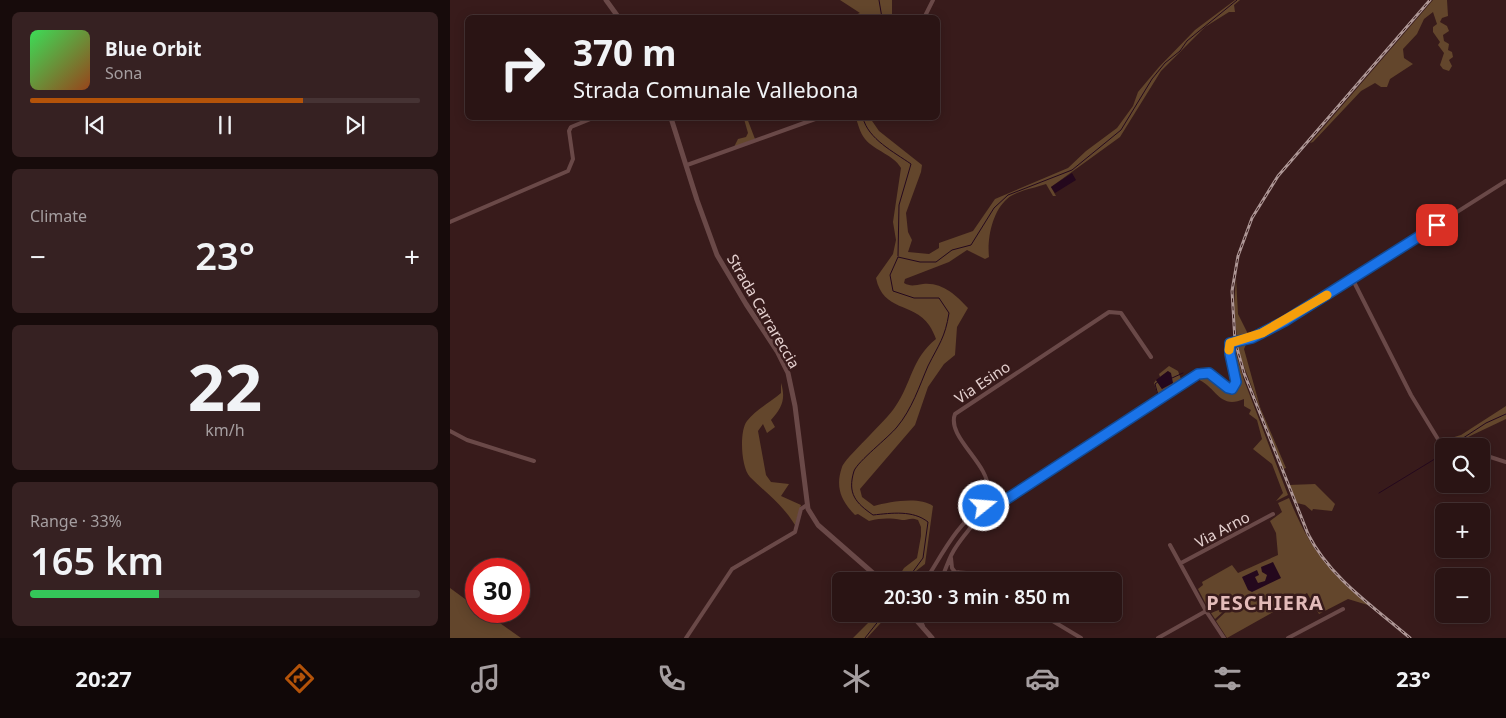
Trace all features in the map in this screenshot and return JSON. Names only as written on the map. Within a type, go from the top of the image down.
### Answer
[{"type":"main road","points":[[606,0],[617,15]]},
{"type":"main road","name":"Strada Carrareccia","points":[[672,120],[717,255],[777,351],[788,373],[796,406],[807,505],[818,525],[872,572]]},
{"type":"main road","points":[[918,622],[932,638]]},
{"type":"street","points":[[926,15],[933,0]]},
{"type":"street","points":[[450,222],[568,171],[573,159],[569,131],[571,127],[587,120]]},
{"type":"street","points":[[687,165],[812,120]]},
{"type":"street","points":[[984,506],[988,508],[996,506],[1198,374],[1209,373],[1232,389],[1236,382],[1230,354],[1230,343],[1262,333],[1506,180]]},
{"type":"street","points":[[1352,278],[1411,395],[1437,438]]},
{"type":"street","name":"Via Esino","points":[[984,506],[988,490],[987,479],[954,428],[954,417],[957,412],[1109,312],[1121,313],[1151,357]]},
{"type":"street","points":[[450,431],[467,440],[534,461]]},
{"type":"street","points":[[1490,457],[1506,462]]},
{"type":"street","points":[[686,638],[732,569],[796,532],[801,510],[807,505]]},
{"type":"street","points":[[944,572],[951,556],[984,506]]},
{"type":"street","points":[[931,572],[958,530],[971,515],[984,506]]},
{"type":"street","name":"Via Arno","points":[[1181,563],[1273,514]]},
{"type":"street","points":[[1170,545],[1206,611],[1224,638]]},
{"type":"street","points":[[951,556],[951,565],[955,572]]},
{"type":"street","points":[[935,566],[937,572]]},
{"type":"street","points":[[1288,638],[1343,609]]},
{"type":"street","points":[[1158,638],[1206,611]]},
{"type":"street","points":[[922,622],[925,630]]},
{"type":"street","points":[[1054,622],[1081,638]]},
{"type":"shaded area","points":[[840,0],[892,0],[892,15],[855,15],[860,13]]},
{"type":"shaded area","points":[[1235,0],[1240,0],[1234,5],[1235,12],[1229,12],[1205,27],[1161,71],[1120,137],[1051,187],[1056,196],[1053,196],[1046,184],[1011,196],[1002,204],[992,226],[989,257],[985,259],[967,250],[949,262],[905,279],[904,283],[909,285],[930,284],[942,287],[959,298],[968,308],[957,327],[955,355],[944,364],[928,387],[915,425],[860,489],[862,497],[874,506],[896,502],[920,501],[933,506],[925,564],[916,572],[902,572],[917,558],[921,536],[921,527],[918,520],[878,519],[869,521],[858,514],[855,515],[843,499],[839,487],[840,474],[845,463],[895,407],[921,355],[936,339],[930,327],[922,318],[892,302],[885,296],[876,278],[893,254],[896,240],[893,222],[901,168],[894,160],[865,139],[857,120],[871,120],[879,131],[922,165],[906,213],[908,232],[912,240],[908,252],[929,254],[939,248],[939,243],[973,231],[995,199],[1068,168],[1086,151],[1117,128],[1133,106],[1138,92],[1195,30]]},
{"type":"shaded area","points":[[1433,0],[1447,0],[1448,16],[1442,18],[1440,22],[1447,26],[1449,31],[1443,35],[1444,41],[1449,44],[1448,50],[1452,52],[1453,57],[1449,60],[1452,66],[1449,71],[1443,69],[1440,65],[1444,53],[1438,45],[1440,42],[1433,32],[1433,27],[1437,24],[1433,12],[1424,19],[1417,34],[1403,49],[1404,58],[1413,64],[1390,79],[1387,87],[1381,87],[1375,83],[1361,91],[1310,143]]},
{"type":"shaded area","points":[[744,120],[748,120],[755,139],[734,147],[738,139],[746,137],[748,133]]},
{"type":"shaded area","points":[[1072,173],[1076,180],[1055,193],[1051,187]]},
{"type":"shaded area","points":[[1236,278],[1238,314],[1249,336],[1237,339],[1234,307]]},
{"type":"shaded area","points":[[1247,342],[1244,349],[1260,407],[1286,468],[1283,469],[1240,356],[1237,343]]},
{"type":"shaded area","points":[[1234,345],[1244,380],[1288,495],[1276,501],[1283,493],[1272,464],[1253,449],[1262,439],[1257,420],[1249,414],[1251,410],[1244,406],[1244,399],[1236,402],[1223,400],[1197,379],[1183,387],[1194,378],[1200,377],[1212,380],[1229,391],[1235,390],[1238,383],[1231,353]]},
{"type":"shaded area","points":[[1169,366],[1178,371],[1182,382],[1158,396],[1154,383],[1156,380],[1162,389],[1168,371],[1160,377],[1159,374]]},
{"type":"shaded area","points":[[1168,371],[1171,373],[1173,383],[1162,389],[1156,380]]},
{"type":"shaded area","points":[[781,383],[782,403],[771,420],[775,427],[767,433],[763,424],[758,431],[766,475],[771,482],[789,484],[781,496],[801,505],[795,525],[780,505],[750,477],[745,466],[742,449],[744,426],[754,413],[781,393]]},
{"type":"shaded area","points":[[1506,406],[1506,419],[1466,438],[1451,438],[1461,435]]},
{"type":"shaded area","points":[[1315,484],[1335,504],[1332,511],[1313,509],[1312,511],[1305,505],[1297,503],[1289,485]]},
{"type":"shaded area","points":[[1289,498],[1304,531],[1322,558],[1343,583],[1371,606],[1348,599],[1319,614],[1307,593],[1227,638],[1216,621],[1234,604],[1242,600],[1243,594],[1215,619],[1211,613],[1226,607],[1226,604],[1222,603],[1209,610],[1198,589],[1203,585],[1202,582],[1232,565],[1238,573],[1278,555],[1276,533],[1270,521],[1282,512],[1278,503]]},
{"type":"shaded area","points":[[1273,562],[1281,578],[1252,592],[1248,590],[1242,577],[1257,570],[1259,575],[1255,577],[1258,583],[1265,581],[1267,575],[1262,572],[1261,567]]},
{"type":"shaded area","points":[[450,588],[465,599],[465,623],[500,623],[521,638],[450,638]]},
{"type":"shaded area","points":[[869,622],[882,622],[867,638],[853,638]]},
{"type":"waterway","points":[[879,0],[882,15]]},
{"type":"waterway","points":[[913,572],[923,558],[928,522],[909,514],[873,515],[858,502],[852,492],[854,471],[893,432],[907,413],[946,329],[949,313],[939,298],[914,298],[893,291],[890,275],[898,257],[920,262],[936,262],[952,250],[971,245],[994,208],[1008,195],[1072,170],[1121,130],[1152,79],[1165,63],[1180,51],[1187,41],[1237,0]]},
{"type":"waterway","points":[[864,120],[876,139],[911,164],[899,205],[898,256]]},
{"type":"waterway","points":[[1184,379],[1199,368]]},
{"type":"waterway","points":[[1172,378],[1183,373]]},
{"type":"waterway","points":[[1070,454],[1182,380]]},
{"type":"waterway","points":[[1158,395],[1155,384],[1159,381]]},
{"type":"waterway","points":[[1463,438],[1486,423],[1506,414]]},
{"type":"waterway","points":[[1015,490],[1066,457]]},
{"type":"waterway","points":[[1379,493],[1435,459]]},
{"type":"waterway","points":[[975,525],[1014,497]]},
{"type":"waterway","points":[[865,638],[878,622]]},
{"type":"railway","points":[[1410,638],[1340,578],[1317,550],[1308,534],[1244,373],[1235,341],[1232,291],[1238,256],[1252,218],[1278,176],[1430,0]]},
{"type":"slow traffic","points":[[1229,350],[1230,343],[1247,340],[1262,333],[1327,295]]},
{"type":"district","name":"PESCHIERA","points":[[1265,602]]},
{"type":"route","points":[[984,506],[988,508],[996,506],[1198,374],[1209,373],[1232,389],[1236,382],[1230,354],[1230,343],[1247,340],[1285,321],[1437,225]]}]
